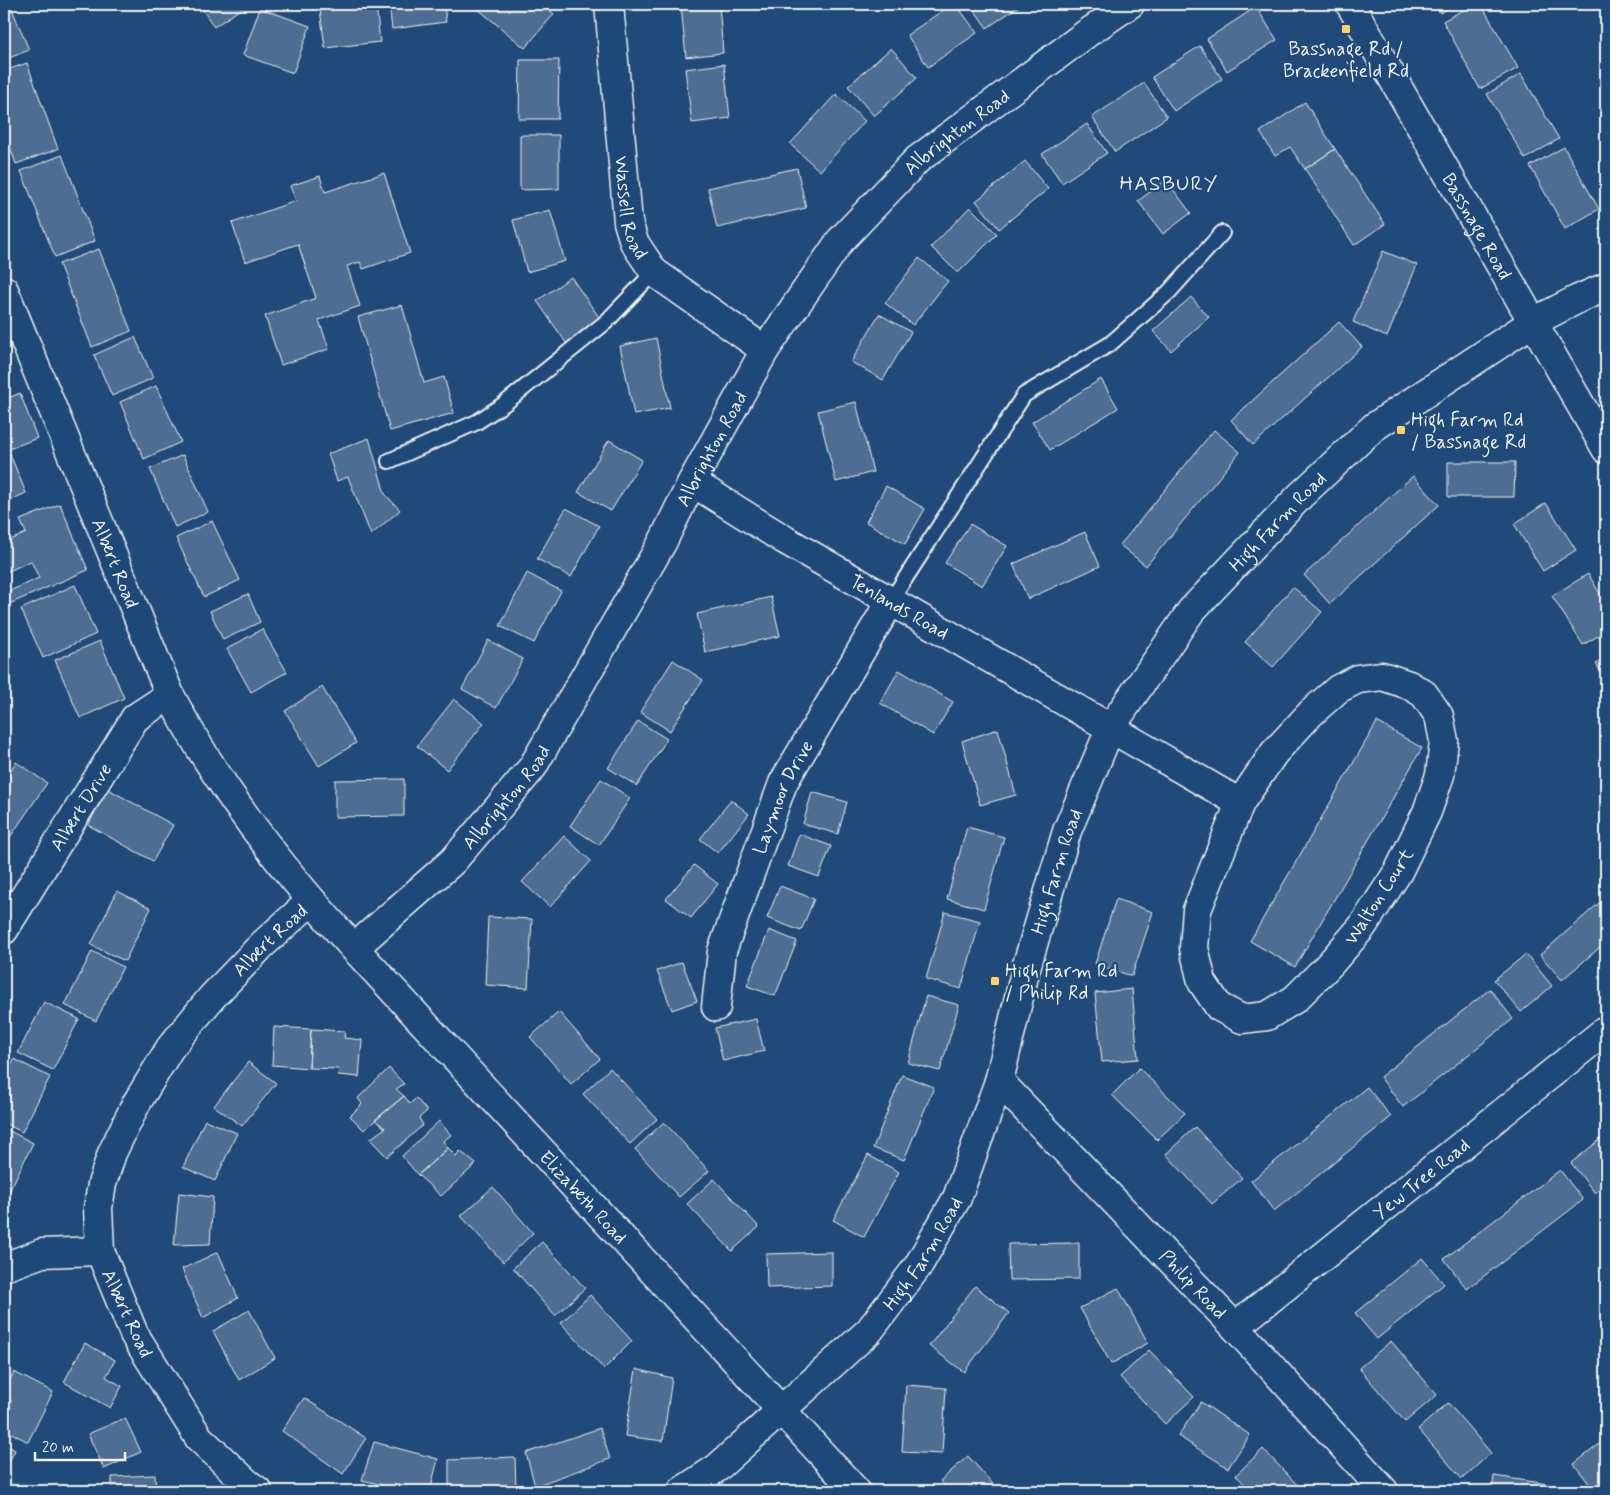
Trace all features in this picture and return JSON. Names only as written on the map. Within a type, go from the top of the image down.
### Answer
[{"type":"street","name":"Wassell Road","points":[[609,4],[628,222],[634,242],[654,272],[765,350]]},
{"type":"street","name":"Albrighton Road","points":[[354,948],[453,861],[532,768],[662,543],[692,482],[765,350],[840,242],[917,160],[1086,34],[1130,4]]},
{"type":"street","name":"Bassnage Road","points":[[1350,4],[1606,449]]},
{"type":"street","name":"High Farm Road","points":[[682,1491],[716,1468],[782,1411],[869,1331],[918,1266],[957,1198],[999,1080],[1026,968],[1067,831],[1110,727],[1191,611],[1300,496],[1374,427],[1533,322],[1606,287]]},
{"type":"street","name":"Albert Road","points":[[4,290],[170,695],[190,734],[260,837],[311,901],[263,944],[212,997],[170,1048],[136,1104],[112,1153],[102,1184],[98,1208],[100,1251],[134,1334],[199,1438],[249,1489]]},
{"type":"street","name":"Tenlands Road","points":[[692,482],[890,602],[1110,727]]},
{"type":"street","name":"Laymoor Drive","points":[[716,1007],[722,952],[783,783],[890,602]]},
{"type":"street","name":"Walton Court","points":[[1382,676],[1409,685],[1424,694],[1439,716],[1444,741],[1440,775],[1427,812],[1398,872],[1362,926],[1330,964],[1295,999],[1267,1016],[1242,1019],[1218,1007],[1202,982],[1194,948],[1197,910],[1240,803],[1274,753],[1311,713],[1338,689],[1358,679],[1382,676]]},
{"type":"street","name":"Albert Drive","points":[[4,930],[135,718],[170,695]]},
{"type":"street","points":[[1110,727],[1240,803]]},
{"type":"street","name":"Elizabeth Road","points":[[311,901],[856,1491]]},
{"type":"street","name":"Yew Tree Road","points":[[1235,1327],[1606,1030]]},
{"type":"street","name":"Philip Road","points":[[999,1080],[1235,1327],[1384,1491]]},
{"type":"street","points":[[4,1267],[42,1253],[100,1251]]},
{"type":"lane","points":[[890,602],[1024,395],[1110,344],[1169,292],[1222,233]]},
{"type":"lane","points":[[389,461],[477,422],[504,404],[606,322],[654,272]]},
{"type":"building","points":[[4,4],[10,4],[29,50],[4,60]]},
{"type":"building","points":[[199,4],[248,4],[214,27]]},
{"type":"building","points":[[376,4],[380,42],[325,48],[320,9]]},
{"type":"building","points":[[389,4],[444,4],[446,22],[392,29]]},
{"type":"building","points":[[472,4],[541,4],[554,14],[525,48]]},
{"type":"building","points":[[719,4],[723,53],[686,57],[681,6]]},
{"type":"building","points":[[952,4],[956,4],[977,33],[928,67],[907,35]]},
{"type":"building","points":[[970,4],[1022,4],[987,28]]},
{"type":"building","points":[[1435,4],[1456,4],[1440,13]]},
{"type":"building","points":[[1474,4],[1481,4],[1518,68],[1480,89],[1443,21]]},
{"type":"building","points":[[1256,7],[1277,40],[1227,71],[1207,39]]},
{"type":"building","points":[[260,8],[310,26],[293,73],[243,55]]},
{"type":"building","points":[[1200,46],[1222,79],[1174,111],[1152,77]]},
{"type":"building","points":[[891,48],[917,78],[874,116],[848,86]]},
{"type":"building","points":[[520,60],[559,60],[558,119],[519,119]]},
{"type":"building","points":[[27,63],[58,149],[16,164],[4,130],[4,71]]},
{"type":"building","points":[[724,64],[730,118],[692,123],[685,69]]},
{"type":"building","points":[[1521,74],[1559,139],[1525,159],[1487,94]]},
{"type":"building","points":[[1144,83],[1167,117],[1115,152],[1092,117]]},
{"type":"building","points":[[836,94],[865,121],[820,171],[790,144]]},
{"type":"building","points":[[1305,102],[1335,149],[1305,169],[1290,147],[1275,156],[1260,132]]},
{"type":"building","points":[[1087,124],[1107,153],[1062,183],[1042,154]]},
{"type":"building","points":[[520,135],[559,135],[559,189],[520,190]]},
{"type":"building","points":[[1564,147],[1599,209],[1565,229],[1530,166]]},
{"type":"building","points":[[1335,149],[1385,224],[1354,245],[1305,169]]},
{"type":"building","points":[[62,155],[95,241],[55,257],[21,171]]},
{"type":"building","points":[[1025,161],[1048,189],[999,229],[976,201]]},
{"type":"building","points":[[797,168],[806,208],[717,228],[708,188]]},
{"type":"building","points":[[384,173],[410,253],[363,269],[360,262],[347,266],[360,306],[319,320],[329,349],[281,365],[265,316],[316,298],[298,244],[245,262],[232,223],[296,201],[290,186],[320,176],[325,192]]},
{"type":"building","points":[[1166,180],[1191,213],[1163,234],[1138,201]]},
{"type":"building","points":[[970,207],[997,234],[958,273],[931,247]]},
{"type":"building","points":[[550,210],[565,261],[527,272],[513,220]]},
{"type":"building","points":[[99,249],[131,331],[92,347],[59,264]]},
{"type":"building","points":[[1383,251],[1417,265],[1387,337],[1353,322]]},
{"type":"building","points":[[919,258],[948,281],[913,325],[885,303]]},
{"type":"building","points":[[571,277],[603,323],[569,347],[537,301]]},
{"type":"building","points":[[1191,297],[1209,317],[1171,351],[1153,331]]},
{"type":"building","points":[[402,305],[424,383],[444,377],[454,413],[390,431],[358,317]]},
{"type":"building","points":[[879,314],[911,332],[883,380],[851,362]]},
{"type":"building","points":[[1339,322],[1362,347],[1253,445],[1231,420]]},
{"type":"building","points":[[135,337],[153,378],[112,396],[94,355]]},
{"type":"building","points":[[656,338],[670,408],[634,415],[620,346]]},
{"type":"building","points":[[1101,379],[1118,408],[1050,450],[1032,422]]},
{"type":"building","points":[[156,386],[181,442],[144,459],[120,402]]},
{"type":"building","points":[[20,393],[37,438],[4,451],[4,400]]},
{"type":"building","points":[[856,402],[873,472],[836,482],[818,411]]},
{"type":"building","points":[[1214,430],[1240,452],[1146,566],[1120,545]]},
{"type":"building","points":[[369,438],[385,494],[400,510],[371,535],[348,477],[337,481],[328,454]]},
{"type":"building","points":[[609,440],[642,460],[611,511],[578,492]]},
{"type":"building","points":[[10,454],[26,493],[4,503],[4,456]]},
{"type":"building","points":[[183,455],[208,512],[175,527],[150,469]]},
{"type":"building","points":[[1448,462],[1515,462],[1514,497],[1448,497]]},
{"type":"building","points":[[1413,476],[1439,505],[1330,604],[1304,575]]},
{"type":"building","points":[[886,486],[925,509],[905,544],[866,522]]},
{"type":"building","points":[[1546,503],[1576,550],[1543,571],[1514,524]]},
{"type":"building","points":[[60,504],[88,570],[9,604],[5,593],[39,578],[31,561],[4,573],[4,543],[26,533],[20,520]]},
{"type":"building","points":[[566,508],[599,526],[571,577],[537,559]]},
{"type":"building","points":[[212,521],[240,580],[204,597],[176,538]]},
{"type":"building","points":[[970,524],[1007,546],[982,586],[945,563]]},
{"type":"building","points":[[1085,532],[1100,566],[1028,599],[1013,564]]},
{"type":"building","points":[[527,573],[561,591],[534,643],[500,626]]},
{"type":"building","points":[[1588,574],[1606,603],[1606,631],[1583,645],[1552,596]]},
{"type":"building","points":[[75,585],[96,634],[43,658],[21,609]]},
{"type":"building","points":[[1293,587],[1322,612],[1273,667],[1245,642]]},
{"type":"building","points":[[248,594],[260,622],[223,640],[210,611]]},
{"type":"building","points":[[771,597],[780,636],[705,652],[697,614]]},
{"type":"building","points":[[262,629],[287,672],[251,692],[227,649]]},
{"type":"building","points":[[488,640],[523,659],[496,708],[462,689]]},
{"type":"building","points":[[100,641],[124,698],[80,718],[55,660]]},
{"type":"building","points":[[1606,658],[1606,680],[1596,664]]},
{"type":"building","points":[[673,660],[703,680],[670,731],[640,712]]},
{"type":"building","points":[[899,670],[953,702],[933,735],[880,703]]},
{"type":"building","points":[[322,687],[356,743],[319,766],[285,711]]},
{"type":"building","points":[[454,699],[484,723],[447,770],[417,746]]},
{"type":"building","points":[[638,721],[667,739],[637,786],[608,768]]},
{"type":"building","points":[[1377,722],[1422,748],[1295,967],[1250,941]]},
{"type":"building","points":[[998,729],[1016,795],[980,805],[962,741]]},
{"type":"building","points":[[16,762],[47,783],[4,846],[4,780]]},
{"type":"building","points":[[404,779],[404,816],[335,817],[335,780]]},
{"type":"building","points":[[601,779],[630,798],[599,845],[570,826]]},
{"type":"building","points":[[108,789],[173,825],[153,861],[88,825]]},
{"type":"building","points":[[812,792],[847,802],[838,834],[803,824]]},
{"type":"building","points":[[731,800],[749,814],[718,853],[700,839]]},
{"type":"building","points":[[967,827],[1004,837],[984,909],[947,899]]},
{"type":"building","points":[[799,834],[831,846],[819,877],[788,866]]},
{"type":"building","points":[[564,836],[591,861],[550,907],[522,882]]},
{"type":"building","points":[[694,865],[718,884],[691,918],[666,899]]},
{"type":"building","points":[[780,886],[814,899],[801,931],[767,918]]},
{"type":"building","points":[[117,891],[151,908],[125,961],[91,945]]},
{"type":"building","points":[[1606,897],[1606,942],[1562,980],[1540,955]]},
{"type":"building","points":[[1116,899],[1153,912],[1132,976],[1095,964]]},
{"type":"building","points":[[945,912],[980,921],[961,989],[926,979]]},
{"type":"building","points":[[488,917],[532,919],[528,988],[485,985]]},
{"type":"building","points":[[769,930],[797,941],[775,996],[747,986]]},
{"type":"building","points":[[92,951],[123,967],[96,1021],[65,1005]]},
{"type":"building","points":[[1526,954],[1552,986],[1521,1012],[1494,980]]},
{"type":"building","points":[[682,962],[697,1001],[672,1010],[657,971]]},
{"type":"building","points":[[1132,989],[1138,1059],[1102,1062],[1095,993]]},
{"type":"building","points":[[1490,989],[1513,1019],[1403,1107],[1380,1077]]},
{"type":"building","points":[[926,996],[959,1005],[940,1071],[908,1063]]},
{"type":"building","points":[[44,1002],[79,1019],[53,1070],[18,1053]]},
{"type":"building","points":[[559,1012],[600,1059],[571,1084],[530,1037]]},
{"type":"building","points":[[756,1019],[764,1051],[723,1061],[715,1028]]},
{"type":"building","points":[[274,1027],[311,1029],[309,1068],[272,1065]]},
{"type":"building","points":[[311,1029],[345,1031],[344,1038],[362,1040],[359,1077],[338,1075],[339,1069],[309,1068]]},
{"type":"building","points":[[14,1059],[50,1077],[22,1132],[4,1123],[4,1080]]},
{"type":"building","points":[[248,1062],[276,1083],[242,1126],[214,1106]]},
{"type":"building","points":[[389,1068],[404,1084],[396,1089],[404,1096],[364,1130],[350,1116],[362,1104],[358,1098]]},
{"type":"building","points":[[610,1068],[657,1119],[630,1144],[583,1094]]},
{"type":"building","points":[[1139,1068],[1185,1113],[1157,1140],[1112,1095]]},
{"type":"building","points":[[902,1075],[934,1087],[904,1160],[873,1148]]},
{"type":"building","points":[[1367,1087],[1391,1117],[1274,1211],[1251,1181]]},
{"type":"building","points":[[404,1096],[410,1104],[416,1098],[427,1111],[419,1118],[423,1125],[387,1157],[370,1139],[385,1128],[375,1120]]},
{"type":"building","points":[[205,1120],[237,1133],[215,1181],[183,1167]]},
{"type":"building","points":[[439,1121],[451,1135],[443,1141],[448,1148],[418,1175],[402,1156]]},
{"type":"building","points":[[664,1122],[709,1171],[679,1197],[635,1149]]},
{"type":"building","points":[[1195,1127],[1242,1178],[1212,1204],[1166,1154]]},
{"type":"building","points":[[4,1128],[33,1143],[7,1196],[4,1195]]},
{"type":"building","points":[[1606,1135],[1606,1184],[1595,1193],[1571,1163]]},
{"type":"building","points":[[448,1148],[456,1156],[460,1151],[476,1164],[441,1196],[418,1175]]},
{"type":"building","points":[[868,1155],[899,1172],[864,1237],[833,1220]]},
{"type":"building","points":[[1560,1170],[1583,1200],[1467,1289],[1444,1259]]},
{"type":"building","points":[[714,1179],[759,1227],[732,1251],[687,1204]]},
{"type":"building","points":[[493,1187],[533,1233],[503,1262],[461,1216]]},
{"type":"building","points":[[179,1193],[213,1197],[210,1244],[174,1245]]},
{"type":"building","points":[[542,1242],[585,1288],[555,1316],[513,1268]]},
{"type":"building","points":[[1079,1243],[1079,1279],[1009,1280],[1008,1244]]},
{"type":"building","points":[[218,1252],[238,1298],[203,1318],[182,1269]]},
{"type":"building","points":[[832,1252],[832,1286],[767,1288],[766,1254]]},
{"type":"building","points":[[1422,1258],[1444,1284],[1377,1339],[1355,1313]]},
{"type":"building","points":[[975,1286],[1009,1313],[964,1372],[929,1346]]},
{"type":"building","points":[[1118,1288],[1148,1343],[1111,1364],[1080,1308]]},
{"type":"building","points":[[590,1295],[632,1341],[604,1369],[561,1323]]},
{"type":"building","points":[[249,1310],[275,1358],[239,1380],[213,1331]]},
{"type":"building","points":[[1391,1341],[1437,1395],[1405,1422],[1359,1368]]},
{"type":"building","points":[[85,1343],[115,1360],[106,1377],[122,1386],[110,1408],[64,1382]]},
{"type":"building","points":[[1149,1350],[1194,1397],[1165,1424],[1120,1377]]},
{"type":"building","points":[[636,1369],[672,1378],[663,1441],[625,1436]]},
{"type":"building","points":[[14,1372],[53,1392],[28,1442],[4,1429],[4,1414],[11,1400],[4,1396],[4,1392]]},
{"type":"building","points":[[906,1385],[946,1388],[942,1454],[902,1452]]},
{"type":"building","points":[[304,1398],[366,1438],[343,1474],[282,1431]]},
{"type":"building","points":[[1201,1402],[1250,1435],[1228,1468],[1178,1436]]},
{"type":"building","points":[[1448,1403],[1491,1453],[1462,1479],[1418,1429]]},
{"type":"building","points":[[125,1418],[141,1452],[104,1469],[88,1434]]},
{"type":"building","points":[[600,1428],[610,1459],[535,1486],[526,1453]]},
{"type":"building","points":[[1606,1439],[1606,1481],[1594,1490],[1574,1464]]},
{"type":"building","points":[[374,1442],[438,1459],[430,1491],[408,1491],[362,1480]]},
{"type":"building","points":[[4,1444],[15,1450],[4,1471]]},
{"type":"building","points":[[1263,1449],[1303,1491],[1251,1491],[1236,1475]]},
{"type":"building","points":[[968,1456],[999,1491],[949,1491],[940,1481]]},
{"type":"building","points":[[515,1457],[516,1491],[449,1491],[449,1460]]},
{"type":"building","points":[[155,1475],[156,1491],[112,1491],[112,1477]]},
{"type":"building","points":[[1494,1476],[1562,1486],[1561,1491],[1492,1491]]},
{"type":"place","name":"Bassnage Rd / Brackenfield Rd","points":[[1346,29]]},
{"type":"place","name":"High Farm Rd / Bassnage Rd","points":[[1401,430]]},
{"type":"place","name":"High Farm Rd / Philip Rd","points":[[995,981]]},
{"type":"district","name":"HASBURY","points":[[1169,183]]}]
